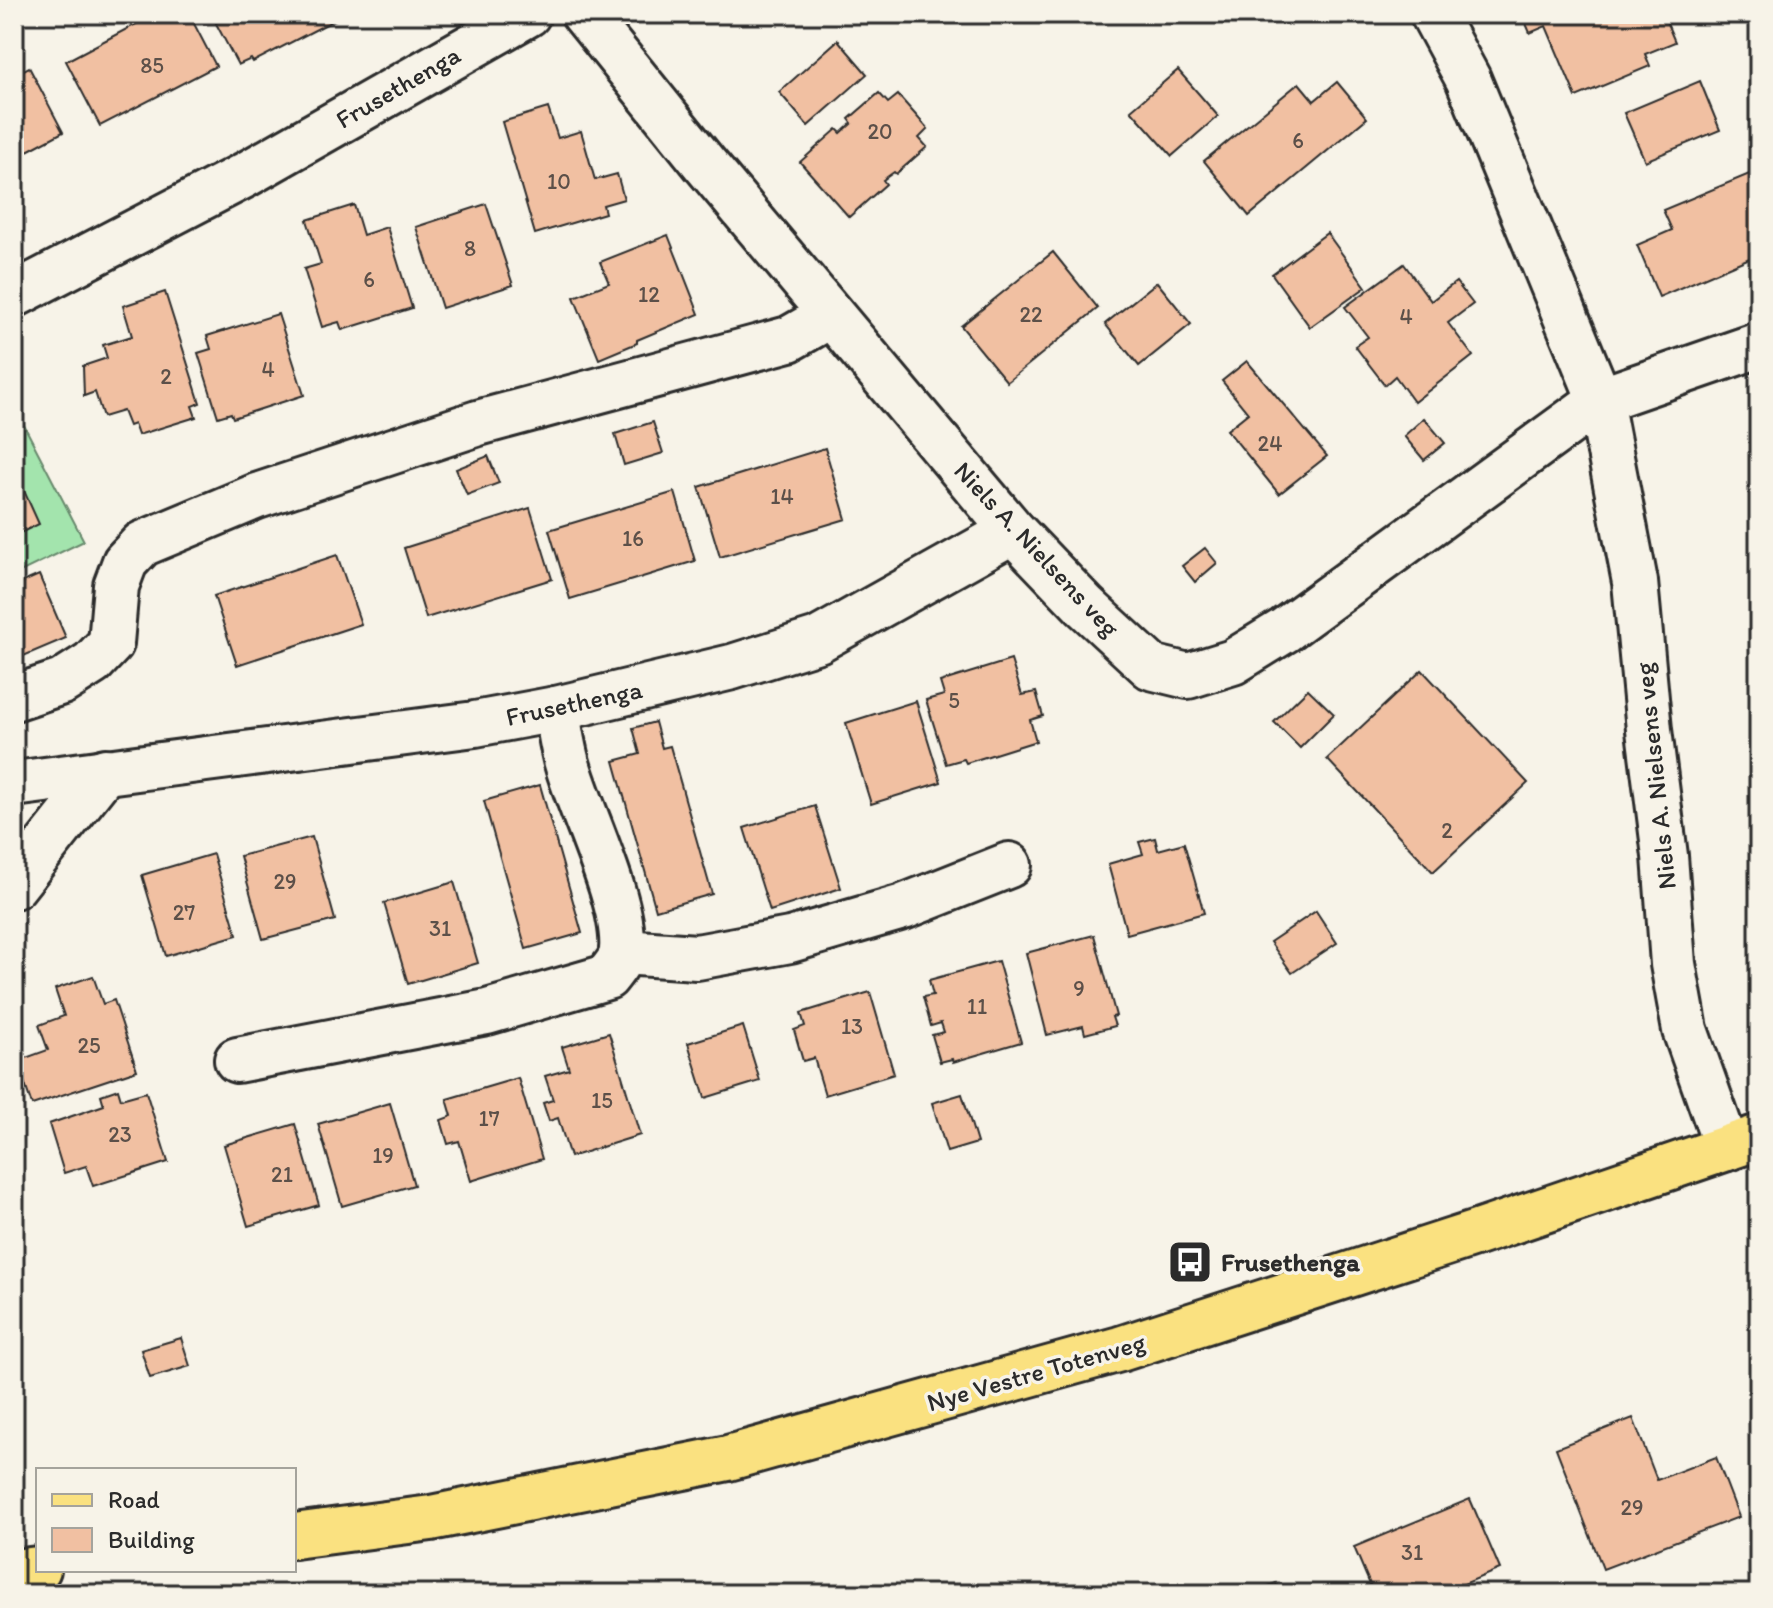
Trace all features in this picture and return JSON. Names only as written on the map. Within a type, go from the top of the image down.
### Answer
[{"type":"main road","name":"Nye Vestre Totenveg","points":[[296,1536],[431,1518],[728,1458],[1120,1349],[1743,1142]]},
{"type":"main road","points":[[14,1572],[36,1569]]},
{"type":"street","name":"Frusethenga","points":[[14,295],[245,175],[528,14]]},
{"type":"street","name":"Niels A. Nielsens veg","points":[[584,14],[1013,531],[1085,606],[1151,667],[1188,676],[1233,662],[1285,630],[1600,400]]},
{"type":"street","name":"Niels A. Nielsens veg","points":[[1433,14],[1468,79],[1600,400],[1635,582],[1665,856],[1673,964],[1685,1030],[1743,1142]]},
{"type":"street","points":[[14,698],[62,682],[92,663],[111,643],[116,586],[125,562],[142,544],[257,496],[478,423],[789,339],[831,315]]},
{"type":"street","points":[[1600,400],[1759,345]]},
{"type":"street","name":"Frusethenga","points":[[14,784],[475,724],[556,709],[732,667],[818,640],[1013,531]]},
{"type":"street","points":[[237,1060],[487,1012],[607,977],[622,952],[620,928],[612,890],[567,762],[556,709]]},
{"type":"street","points":[[14,886],[105,771]]},
{"type":"street","points":[[622,952],[697,957],[790,940],[903,907],[1009,865]]},
{"type":"green space","points":[[14,406],[84,541],[14,575]]},
{"type":"building","points":[[155,14],[189,14],[216,66],[100,126],[66,61]]},
{"type":"building","points":[[211,14],[346,14],[253,62],[251,59],[238,65]]},
{"type":"building","points":[[1522,14],[1663,14],[1675,42],[1645,54],[1650,66],[1576,97],[1546,26],[1530,33]]},
{"type":"building","points":[[838,40],[867,74],[808,126],[779,92]]},
{"type":"building","points":[[29,67],[63,132],[14,158],[14,75]]},
{"type":"building","points":[[1178,70],[1218,116],[1172,156],[1131,110]]},
{"type":"building","points":[[1700,81],[1720,130],[1645,161],[1624,113]]},
{"type":"building","points":[[1337,82],[1367,118],[1249,216],[1204,161],[1299,83],[1314,101]]},
{"type":"building","points":[[879,93],[888,103],[898,95],[928,129],[919,138],[927,147],[896,174],[894,172],[883,180],[886,184],[849,217],[800,162],[837,129],[841,133],[852,123],[849,119]]},
{"type":"building","points":[[548,108],[558,138],[581,131],[595,180],[617,174],[624,199],[603,205],[605,213],[535,234],[502,122]]},
{"type":"building","points":[[1759,170],[1759,254],[1659,297],[1637,245],[1672,230],[1663,210]]},
{"type":"building","points":[[486,204],[513,285],[442,308],[416,227]]},
{"type":"building","points":[[354,205],[363,235],[387,227],[412,308],[342,330],[339,322],[322,327],[304,269],[321,264],[307,220]]},
{"type":"building","points":[[1327,233],[1366,287],[1310,327],[1272,274]]},
{"type":"building","points":[[668,235],[699,314],[599,359],[574,297],[609,283],[600,262]]},
{"type":"building","points":[[1053,252],[1098,308],[1007,382],[961,326]]},
{"type":"building","points":[[1404,264],[1431,301],[1456,282],[1473,304],[1448,323],[1473,356],[1414,402],[1395,376],[1385,385],[1355,346],[1368,337],[1345,307]]},
{"type":"building","points":[[1157,282],[1191,324],[1139,366],[1105,324]]},
{"type":"building","points":[[165,292],[200,403],[192,406],[196,417],[138,435],[134,424],[129,426],[123,411],[103,417],[95,392],[84,396],[83,366],[107,358],[103,345],[132,336],[123,306]]},
{"type":"building","points":[[278,314],[304,395],[233,418],[231,413],[218,417],[198,353],[211,349],[207,336]]},
{"type":"building","points":[[1247,361],[1327,456],[1279,494],[1227,430],[1248,413],[1222,381]]},
{"type":"building","points":[[1424,418],[1445,443],[1424,460],[1404,436]]},
{"type":"building","points":[[653,422],[663,453],[624,465],[615,434]]},
{"type":"building","points":[[825,448],[846,519],[720,557],[699,487]]},
{"type":"building","points":[[488,456],[499,483],[467,495],[456,469]]},
{"type":"building","points":[[20,482],[39,524],[14,536],[14,485]]},
{"type":"building","points":[[675,492],[695,561],[570,599],[549,530]]},
{"type":"building","points":[[530,508],[552,579],[426,618],[404,548]]},
{"type":"building","points":[[1205,548],[1217,563],[1195,582],[1182,566]]},
{"type":"building","points":[[337,555],[361,624],[237,665],[214,596]]},
{"type":"building","points":[[39,575],[66,638],[14,660],[14,586]]},
{"type":"building","points":[[1011,660],[1022,695],[1036,692],[1043,716],[1030,720],[1036,741],[966,763],[964,759],[946,764],[926,700],[944,695],[940,682]]},
{"type":"building","points":[[1422,670],[1528,783],[1433,872],[1327,759]]},
{"type":"building","points":[[1308,689],[1334,714],[1300,748],[1274,722]]},
{"type":"building","points":[[916,701],[941,782],[871,804],[846,723]]},
{"type":"building","points":[[655,722],[662,748],[670,746],[712,894],[656,910],[614,761],[640,754],[633,728]]},
{"type":"building","points":[[540,785],[582,933],[526,949],[484,801]]},
{"type":"building","points":[[815,806],[841,888],[770,911],[744,828]]},
{"type":"building","points":[[312,837],[335,920],[263,939],[240,856]]},
{"type":"building","points":[[1155,838],[1158,850],[1184,843],[1204,913],[1127,934],[1108,864],[1143,854],[1139,842]]},
{"type":"building","points":[[213,854],[237,935],[166,956],[142,875]]},
{"type":"building","points":[[454,882],[478,963],[408,984],[384,903]]},
{"type":"building","points":[[1316,911],[1337,943],[1292,973],[1270,942]]},
{"type":"building","points":[[1094,935],[1116,1016],[1112,1017],[1115,1026],[1085,1034],[1083,1026],[1047,1035],[1026,953]]},
{"type":"building","points":[[998,961],[1021,1042],[953,1062],[952,1059],[940,1062],[932,1035],[944,1032],[941,1023],[931,1026],[923,997],[933,995],[929,980]]},
{"type":"building","points":[[93,976],[103,1004],[114,1000],[137,1070],[32,1105],[17,1061],[48,1050],[39,1025],[64,1016],[55,989]]},
{"type":"building","points":[[870,992],[894,1074],[825,1095],[814,1058],[803,1061],[794,1030],[805,1026],[801,1013]]},
{"type":"building","points":[[743,1026],[760,1081],[705,1098],[688,1043]]},
{"type":"building","points":[[609,1033],[640,1135],[570,1157],[558,1118],[549,1121],[543,1103],[553,1100],[545,1076],[569,1069],[562,1047]]},
{"type":"building","points":[[518,1078],[542,1159],[471,1181],[459,1141],[448,1144],[441,1120],[452,1116],[447,1099]]},
{"type":"building","points":[[118,1089],[121,1099],[146,1092],[168,1162],[93,1186],[86,1166],[64,1173],[49,1124],[104,1105],[101,1095]]},
{"type":"building","points":[[962,1094],[977,1143],[947,1152],[932,1103]]},
{"type":"building","points":[[390,1103],[414,1185],[342,1206],[318,1124]]},
{"type":"building","points":[[295,1124],[319,1205],[248,1226],[224,1145]]},
{"type":"building","points":[[181,1338],[190,1366],[150,1378],[141,1350]]},
{"type":"building","points":[[1633,1418],[1657,1480],[1716,1457],[1739,1517],[1603,1569],[1556,1448]]},
{"type":"building","points":[[1470,1499],[1500,1569],[1440,1594],[1374,1594],[1354,1547]]},
{"type":"building","points":[[1276,1583],[1280,1594],[1247,1594]]},
{"type":"place","name":"Frusethenga","points":[[1190,1262]]}]
